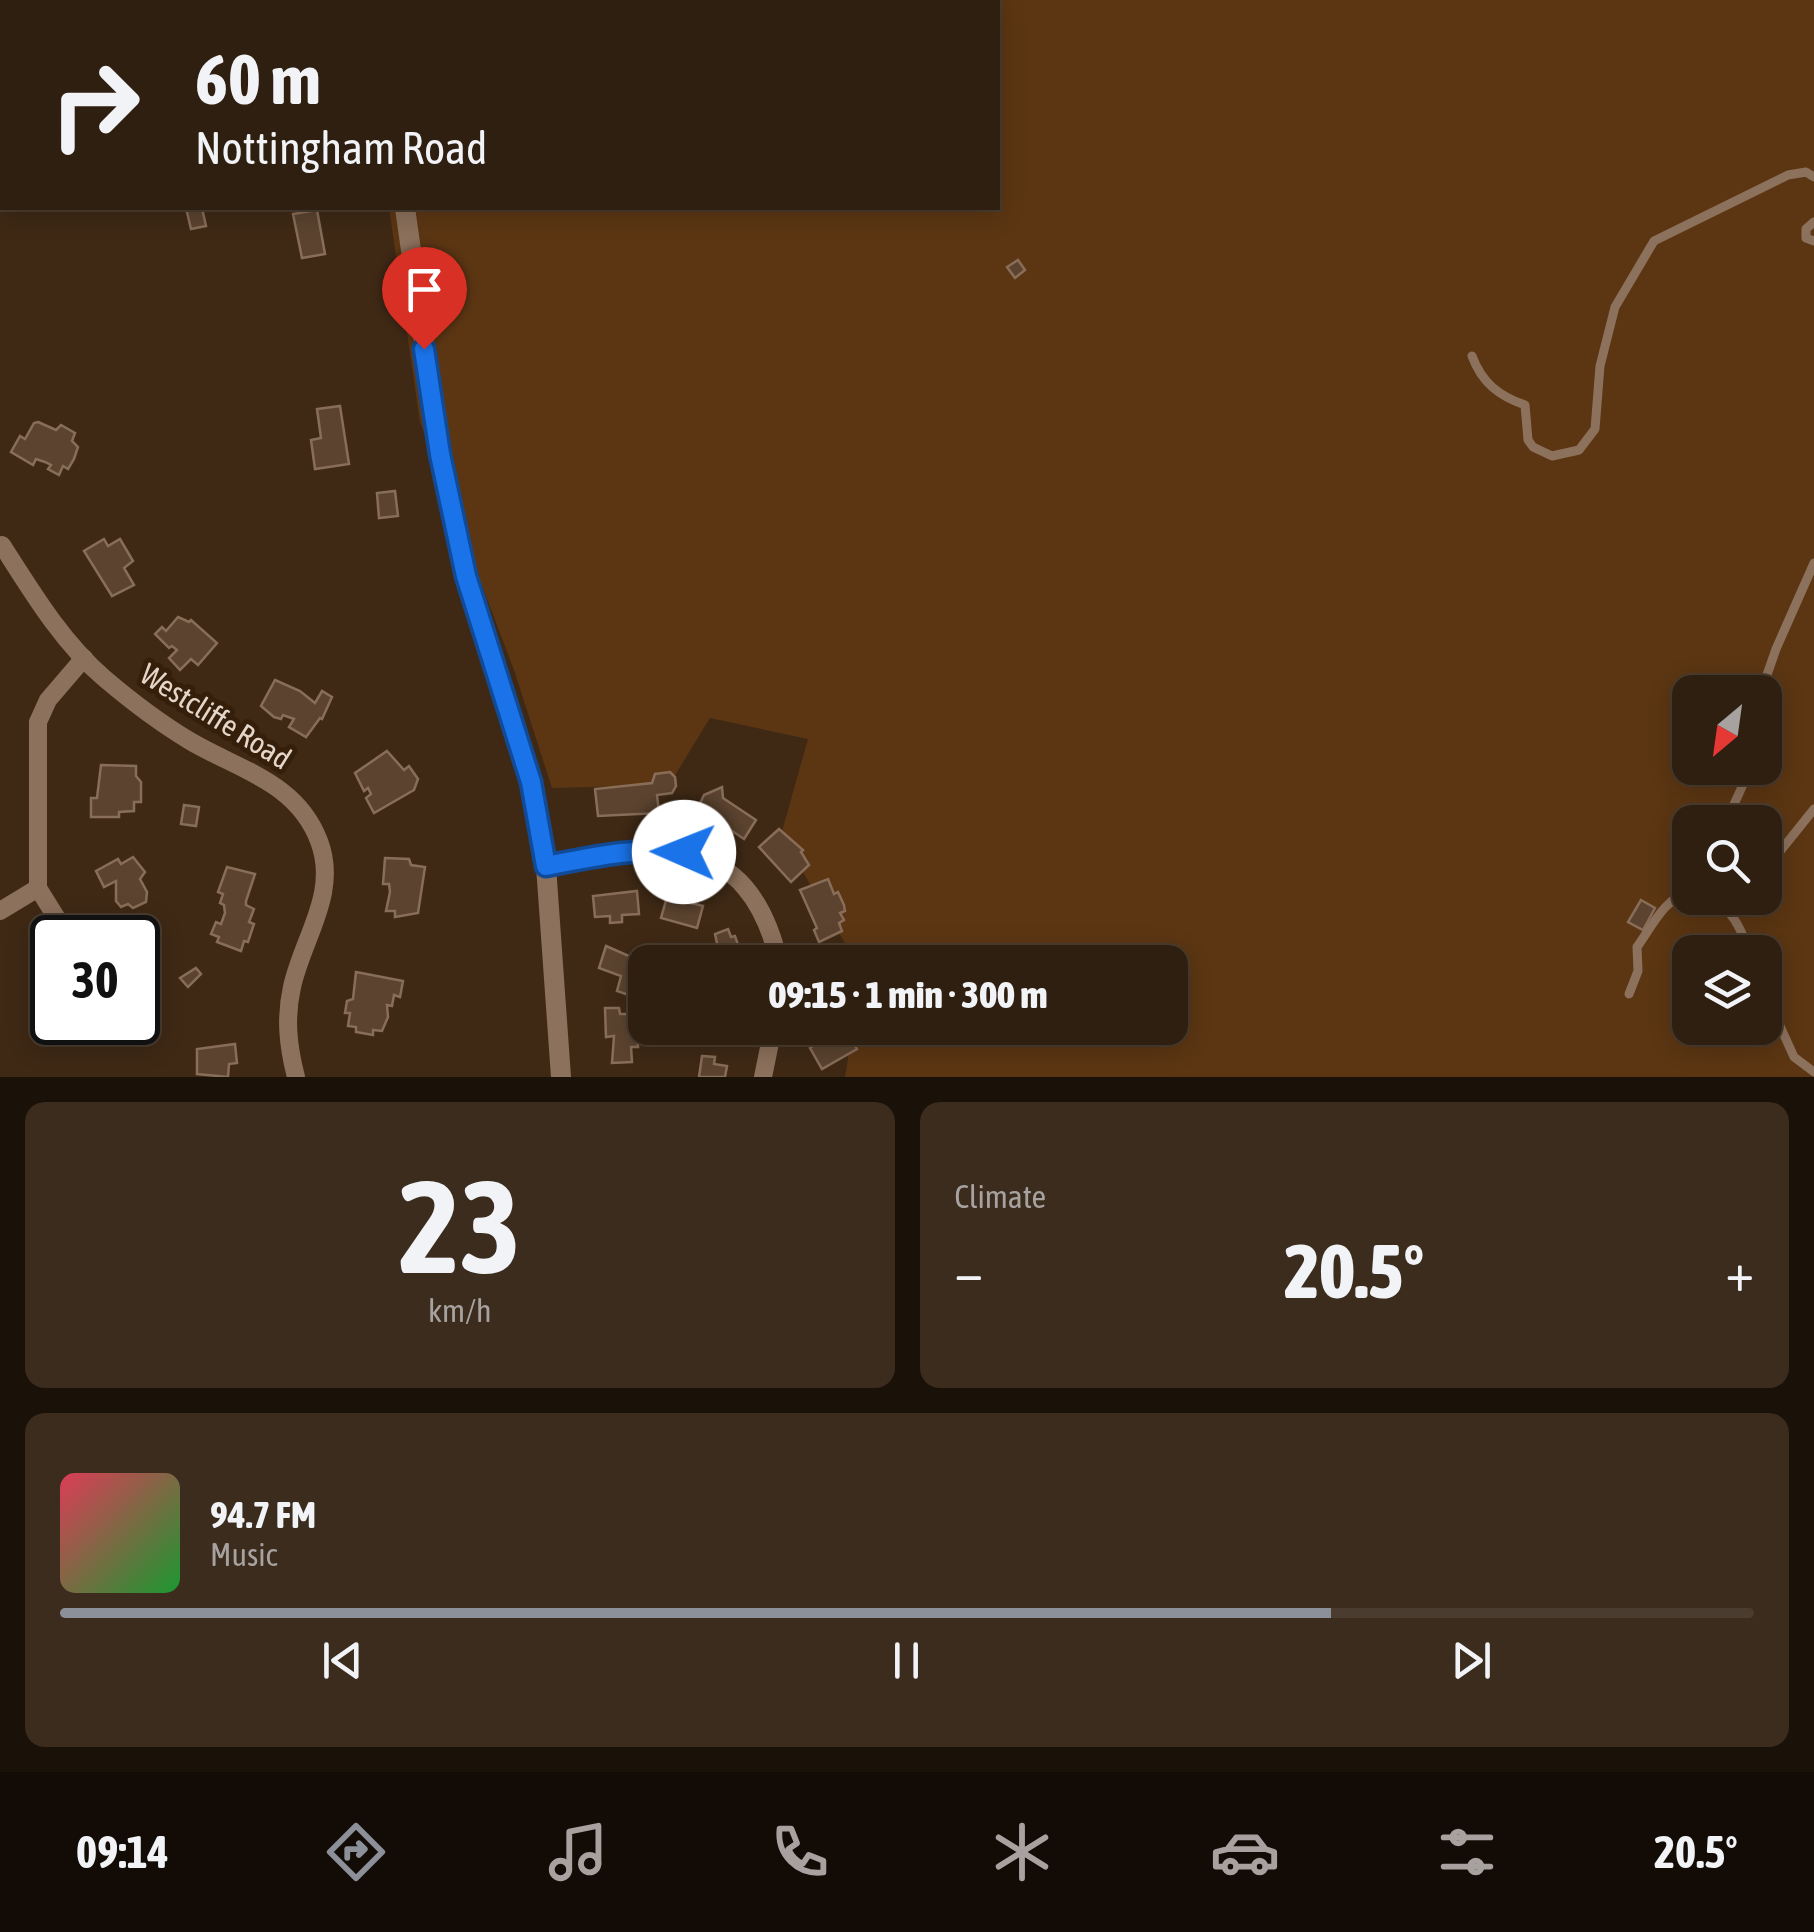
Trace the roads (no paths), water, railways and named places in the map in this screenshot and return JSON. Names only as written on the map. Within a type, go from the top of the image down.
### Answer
[{"type":"street","points":[[405,210],[440,454],[466,576],[531,782],[546,866],[561,1077]]},
{"type":"street","name":"Westcliffe Road","points":[[2,545],[31,591],[84,658],[153,717],[287,793],[301,808],[318,838],[326,877],[323,900],[292,985],[287,1021],[296,1077]]},
{"type":"street","points":[[55,915],[38,888],[35,746],[38,722],[48,700],[84,658]]},
{"type":"street","points":[[546,866],[616,852],[684,852],[742,885],[756,902],[775,945]]},
{"type":"street","points":[[0,911],[38,888]]},
{"type":"street","points":[[763,1077],[770,1045]]},
{"type":"lane","points":[[1472,356],[1478,373],[1492,389],[1525,405],[1528,440],[1533,447],[1552,456],[1578,450],[1595,429],[1600,366],[1615,306],[1654,241],[1788,175],[1806,172],[1814,177]]},
{"type":"lane","points":[[1814,222],[1806,229],[1806,238],[1814,241]]},
{"type":"lane","points":[[1767,675],[1814,563]]},
{"type":"lane","points":[[1782,849],[1814,809]]},
{"type":"lane","points":[[1628,994],[1638,971],[1636,947],[1672,901]]},
{"type":"lane","points":[[1782,1031],[1794,1057],[1814,1072]]}]
